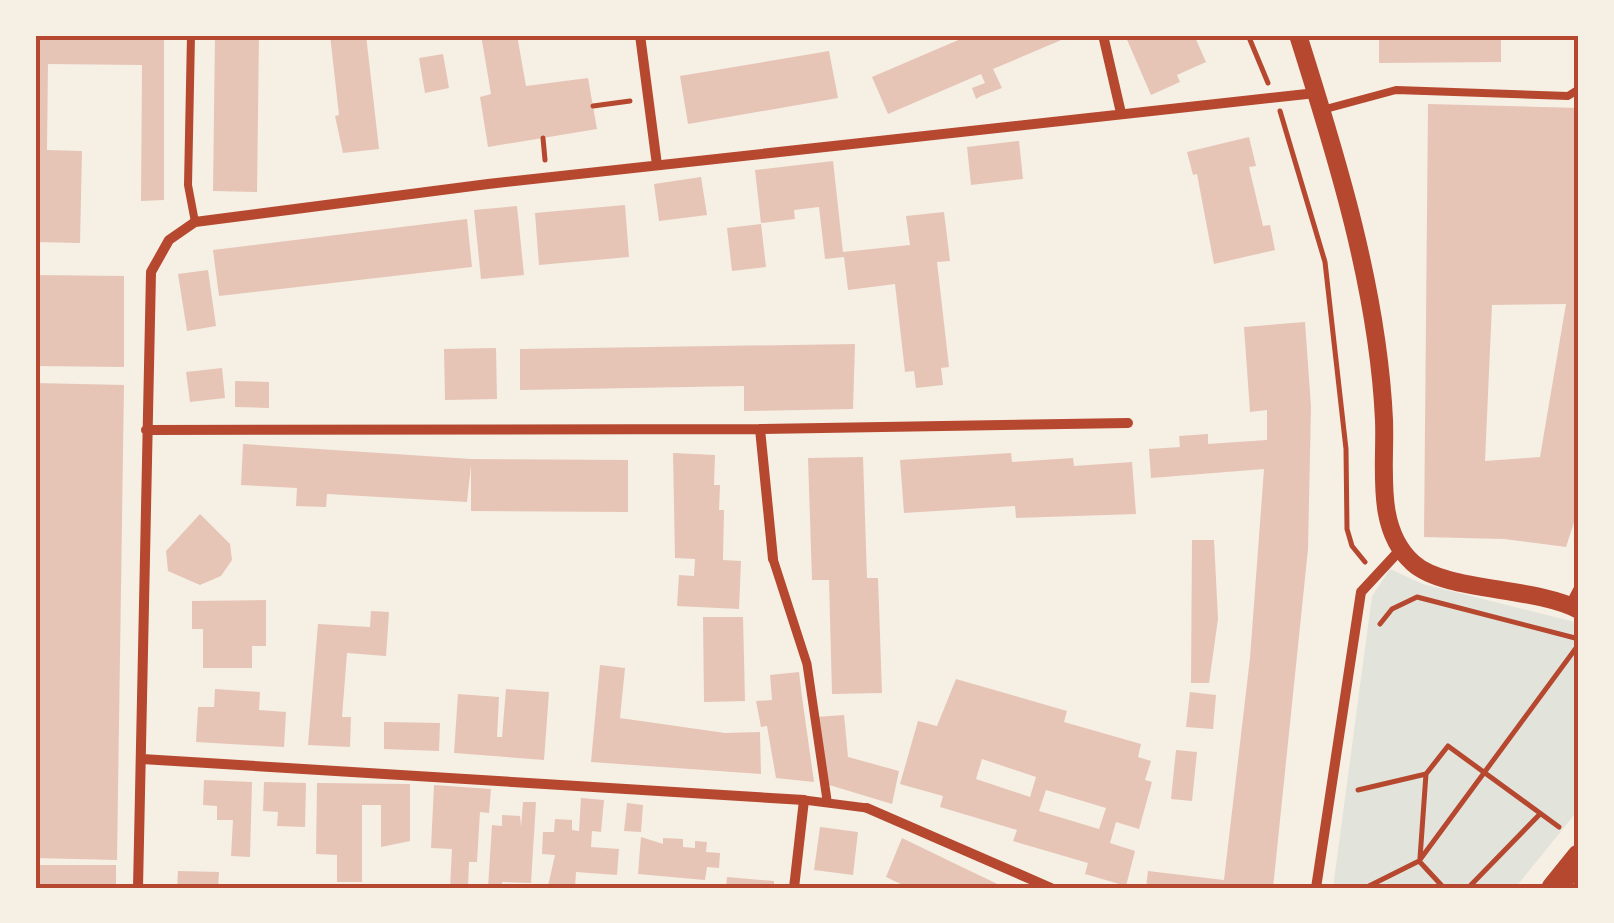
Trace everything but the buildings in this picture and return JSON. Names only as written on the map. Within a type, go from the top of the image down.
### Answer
[{"type":"main road","points":[[1554,888],[1579,858]]},
{"type":"street","points":[[640,35],[656,165]]},
{"type":"street","points":[[1102,35],[1121,114]]},
{"type":"street","points":[[1298,35],[1346,200],[1374,335],[1384,416],[1386,514],[1400,550],[1416,566],[1438,577],[1576,601]]},
{"type":"street","points":[[138,888],[151,272],[170,240],[195,222],[656,165],[1121,114],[1319,101]]},
{"type":"street","points":[[146,430],[760,429],[1128,423]]},
{"type":"street","points":[[760,429],[772,559],[807,664],[827,800]]},
{"type":"street","points":[[1316,888],[1361,592],[1400,550]]},
{"type":"street","points":[[142,760],[827,800],[867,808],[1051,888]]},
{"type":"street","points":[[794,888],[804,800]]},
{"type":"lane","points":[[191,35],[188,185],[195,222]]},
{"type":"lane","points":[[1319,101],[1396,90],[1568,96],[1579,89]]},
{"type":"path","points":[[593,106],[648,97]]},
{"type":"path","points":[[1364,888],[1420,860],[1487,774],[1579,642],[1417,597],[1409,588]]},
{"type":"path","points":[[1380,624],[1392,609],[1417,597]]},
{"type":"path","points":[[1444,888],[1420,860],[1426,774],[1448,746],[1559,827]]},
{"type":"path","points":[[1358,790],[1426,774]]},
{"type":"path","points":[[1468,888],[1540,814]]},
{"type":"shaded area","points":[[1390,569],[1423,584],[1579,623],[1579,809],[1515,888],[1333,888],[1372,596]]}]
